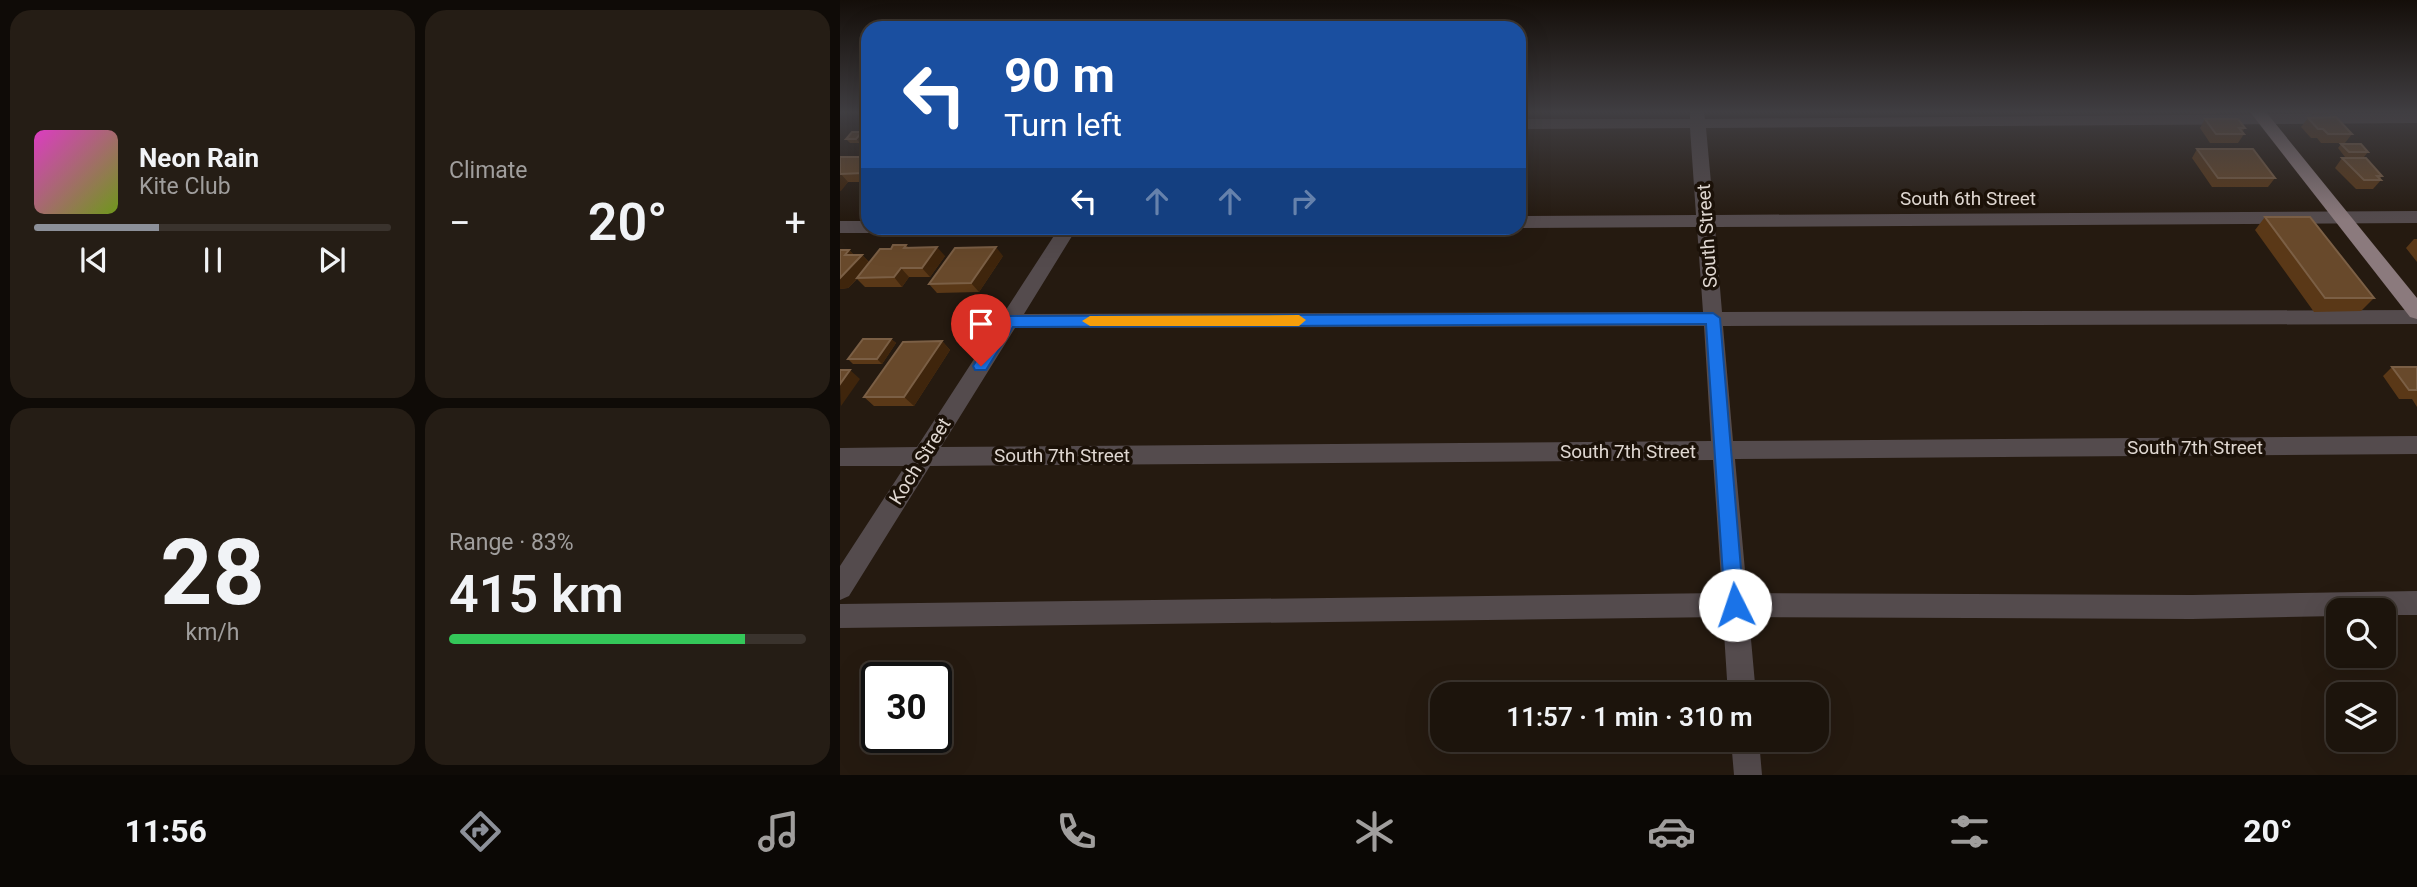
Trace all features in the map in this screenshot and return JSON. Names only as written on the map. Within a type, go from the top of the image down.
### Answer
[{"type":"main road","points":[[2287,148],[2417,315]]},
{"type":"street","name":"South Street","points":[[1700,148],[1741,682]]},
{"type":"street","name":"South 6th Street","points":[[1526,222],[2417,217]]},
{"type":"street","points":[[840,227],[861,227]]},
{"type":"street","name":"Koch Street","points":[[840,588],[1064,235]]},
{"type":"street","points":[[1009,321],[2417,315]]},
{"type":"street","name":"South 7th Street","points":[[840,457],[2417,445]]},
{"type":"street","points":[[840,617],[1735,605],[2192,607],[2417,603]]},
{"type":"street","points":[[1746,752],[1748,775]]},
{"type":"building","points":[[2345,148],[2365,148],[2368,152],[2349,152]]},
{"type":"building","points":[[2197,149],[2253,149],[2275,178],[2218,178]]},
{"type":"building","points":[[840,157],[861,157],[861,173],[840,174]]},
{"type":"building","points":[[2342,158],[2366,158],[2382,176],[2377,176],[2381,180],[2364,180]]},
{"type":"building","points":[[2265,217],[2310,217],[2374,298],[2325,298]]},
{"type":"building","points":[[893,245],[906,245],[904,248],[937,247],[922,268],[901,268],[894,277],[857,278],[880,249],[891,249]]},
{"type":"building","points":[[996,247],[971,283],[929,284],[955,248]]},
{"type":"building","points":[[840,250],[849,250],[845,255],[862,255],[840,278]]},
{"type":"building","points":[[863,339],[891,339],[877,359],[848,359]]},
{"type":"building","points":[[942,341],[904,397],[864,397],[903,342]]},
{"type":"building","points":[[2392,367],[2417,367],[2417,390],[2409,390]]},
{"type":"building","points":[[840,370],[850,370],[840,384]]},
{"type":"slow traffic","points":[[1090,321],[1299,320]]},
{"type":"route","points":[[981,366],[1009,321],[1713,318],[1735,605]]}]
